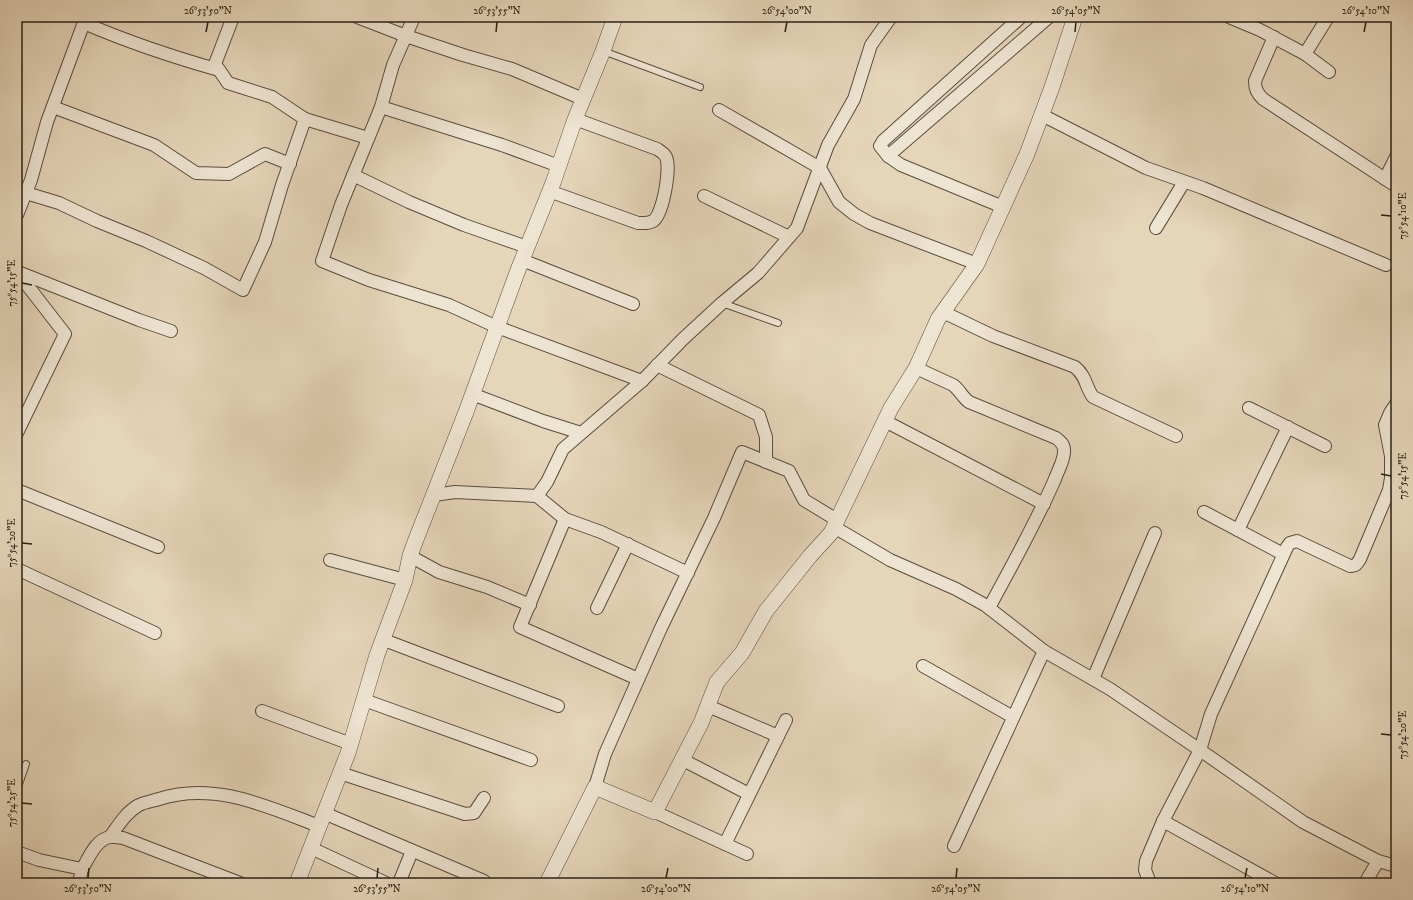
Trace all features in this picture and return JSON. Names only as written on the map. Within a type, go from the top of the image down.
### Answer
[{"type":"street","points":[[233,17],[215,64],[228,83],[272,97],[305,119],[368,138]]},
{"type":"street","points":[[357,17],[406,36],[420,39],[463,55],[512,69],[583,99]]},
{"type":"street","points":[[414,17],[393,65],[381,107],[353,175],[322,261],[369,280],[449,305],[497,327],[642,380]]},
{"type":"street","points":[[297,883],[351,744],[377,655],[384,640],[405,580],[410,556],[549,191],[575,118],[603,51],[615,17]]},
{"type":"street","points":[[537,496],[547,482],[563,449],[642,380],[722,303],[758,273],[797,228],[828,145],[854,99],[871,45],[891,17]]},
{"type":"street","points":[[1003,207],[901,165],[888,156],[881,149],[880,145],[1021,17]]},
{"type":"street","points":[[888,156],[1049,17]]},
{"type":"street","points":[[655,812],[701,723],[717,682],[742,653],[766,611],[810,556],[831,533],[891,408],[916,368],[938,319],[977,264],[1027,154],[1042,115],[1075,17]]},
{"type":"street","points":[[1229,17],[1260,30],[1305,54],[1329,72]]},
{"type":"street","points":[[1305,54],[1328,17]]},
{"type":"street","points":[[17,215],[26,193],[53,107],[85,20],[122,39],[180,59],[219,70]]},
{"type":"street","points":[[1274,37],[1255,81],[1257,93],[1263,99],[1396,186]]},
{"type":"street","points":[[968,64],[980,78]]},
{"type":"street","points":[[53,107],[154,145],[196,173],[229,174],[265,154],[290,164]]},
{"type":"street","points":[[381,107],[502,145],[558,166]]},
{"type":"street","points":[[719,110],[820,168],[839,202],[854,214],[870,223],[977,264]]},
{"type":"street","points":[[1042,115],[1146,168],[1203,188],[1386,265]]},
{"type":"street","points":[[549,191],[638,223],[646,224],[652,222],[658,217],[668,171],[666,157],[662,152],[575,118]]},
{"type":"street","points":[[26,193],[59,204],[146,241],[204,268],[243,290],[265,242],[305,119]]},
{"type":"street","points":[[1385,179],[1396,157]]},
{"type":"street","points":[[353,175],[633,304]]},
{"type":"street","points":[[1156,228],[1184,182]]},
{"type":"street","points":[[704,196],[789,237]]},
{"type":"street","points":[[17,272],[171,331]]},
{"type":"street","points":[[17,272],[65,334],[17,433]]},
{"type":"street","points":[[943,312],[993,336],[1075,367],[1085,378],[1089,392],[1093,397],[1176,436]]},
{"type":"street","points":[[657,365],[759,415],[766,437],[766,462]]},
{"type":"street","points":[[916,368],[953,385],[968,402],[1056,438],[1064,446],[1064,456],[1044,504],[1020,552],[989,608]]},
{"type":"street","points":[[472,394],[543,421],[581,433]]},
{"type":"street","points":[[1150,883],[1145,870],[1146,861],[1164,821],[1200,750],[1211,714],[1283,554],[1290,543],[1297,541],[1345,564],[1354,566],[1357,564],[1389,490],[1391,478],[1391,456],[1385,425],[1396,404]]},
{"type":"street","points":[[1249,408],[1325,446]]},
{"type":"street","points":[[885,421],[1044,504]]},
{"type":"street","points":[[1238,530],[1288,427]]},
{"type":"street","points":[[547,883],[595,787],[605,754],[661,628],[714,518],[742,452],[789,471],[804,500],[890,560],[956,589],[989,608],[1044,651],[1093,679],[1200,750],[1302,822],[1378,861],[1396,866]]},
{"type":"street","points":[[17,490],[158,547]]},
{"type":"street","points":[[434,495],[455,492],[537,496],[565,519],[601,532],[688,573]]},
{"type":"street","points":[[1204,512],[1283,554]]},
{"type":"street","points":[[565,519],[520,627],[638,679]]},
{"type":"street","points":[[1093,679],[1155,533]]},
{"type":"street","points":[[597,608],[628,544]]},
{"type":"street","points":[[410,556],[439,572],[487,587],[530,604]]},
{"type":"street","points":[[330,560],[405,580]]},
{"type":"street","points":[[17,569],[155,633]]},
{"type":"street","points":[[384,640],[558,706]]},
{"type":"street","points":[[954,846],[1044,651]]},
{"type":"street","points":[[924,666],[1013,717]]},
{"type":"street","points":[[364,700],[531,760]]},
{"type":"street","points":[[708,706],[778,736]]},
{"type":"street","points":[[262,711],[351,744]]},
{"type":"street","points":[[725,844],[786,720]]},
{"type":"street","points":[[683,760],[749,794]]},
{"type":"street","points":[[340,773],[465,814],[474,813],[484,798]]},
{"type":"street","points":[[595,787],[655,812],[747,854]]},
{"type":"street","points":[[110,837],[125,816],[139,805],[168,796],[184,793],[225,795],[247,799],[322,820],[412,851],[484,881]]},
{"type":"street","points":[[1164,821],[1275,883]]},
{"type":"street","points":[[79,883],[82,869],[95,847],[103,840],[110,837],[123,838],[135,842],[240,883]]},
{"type":"street","points":[[311,848],[386,883]]},
{"type":"street","points":[[399,883],[412,851]]},
{"type":"street","points":[[17,852],[39,860],[82,869]]},
{"type":"street","points":[[1365,883],[1378,861]]},
{"type":"lane","points":[[603,51],[700,87]]},
{"type":"lane","points":[[722,303],[778,323]]},
{"type":"lane","points":[[17,790],[26,764]]}]
